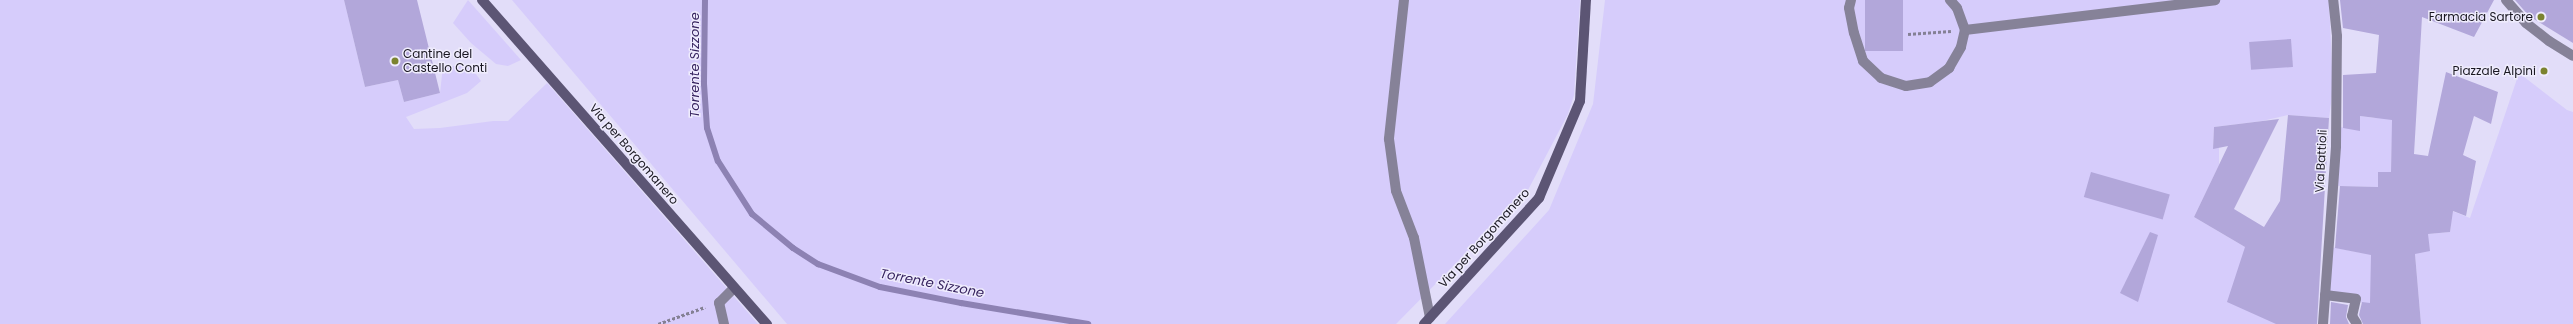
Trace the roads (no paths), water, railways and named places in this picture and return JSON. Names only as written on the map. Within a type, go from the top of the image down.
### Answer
[{"type":"main road","name":"Via per Borgomanero","points":[[482,0],[767,324]]},
{"type":"main road","name":"Via per Borgomanero","points":[[1427,320],[1539,198],[1580,101],[1586,0]]},
{"type":"street","points":[[1404,0],[1389,139],[1396,191],[1414,238],[1427,320]]},
{"type":"street","points":[[1851,0],[1849,8],[1854,34],[1863,61],[1881,78],[1906,86],[1930,82],[1949,68],[1961,47],[1965,30],[1957,8],[1950,0]]},
{"type":"street","points":[[1965,30],[2215,0]]},
{"type":"street","name":"Via Battioli","points":[[2322,324],[2336,146],[2337,36],[2333,0]]},
{"type":"street","points":[[2506,0],[2526,23],[2549,41],[2573,56]]},
{"type":"street","points":[[724,324],[719,303],[734,288]]},
{"type":"street","points":[[2325,295],[2356,299],[2352,316],[2357,324]]},
{"type":"waterway","name":"Torrente Sizzone","points":[[705,0],[704,84],[707,128],[718,161],[752,214],[793,248],[818,264],[880,287],[961,303],[1088,324]]},
{"type":"place","name":"Farmacia Sartore","points":[[2541,17]]},
{"type":"place","name":"Cantine del Castello Conti","points":[[395,61]]},
{"type":"place","name":"Piazzale Alpini","points":[[2544,71]]}]
